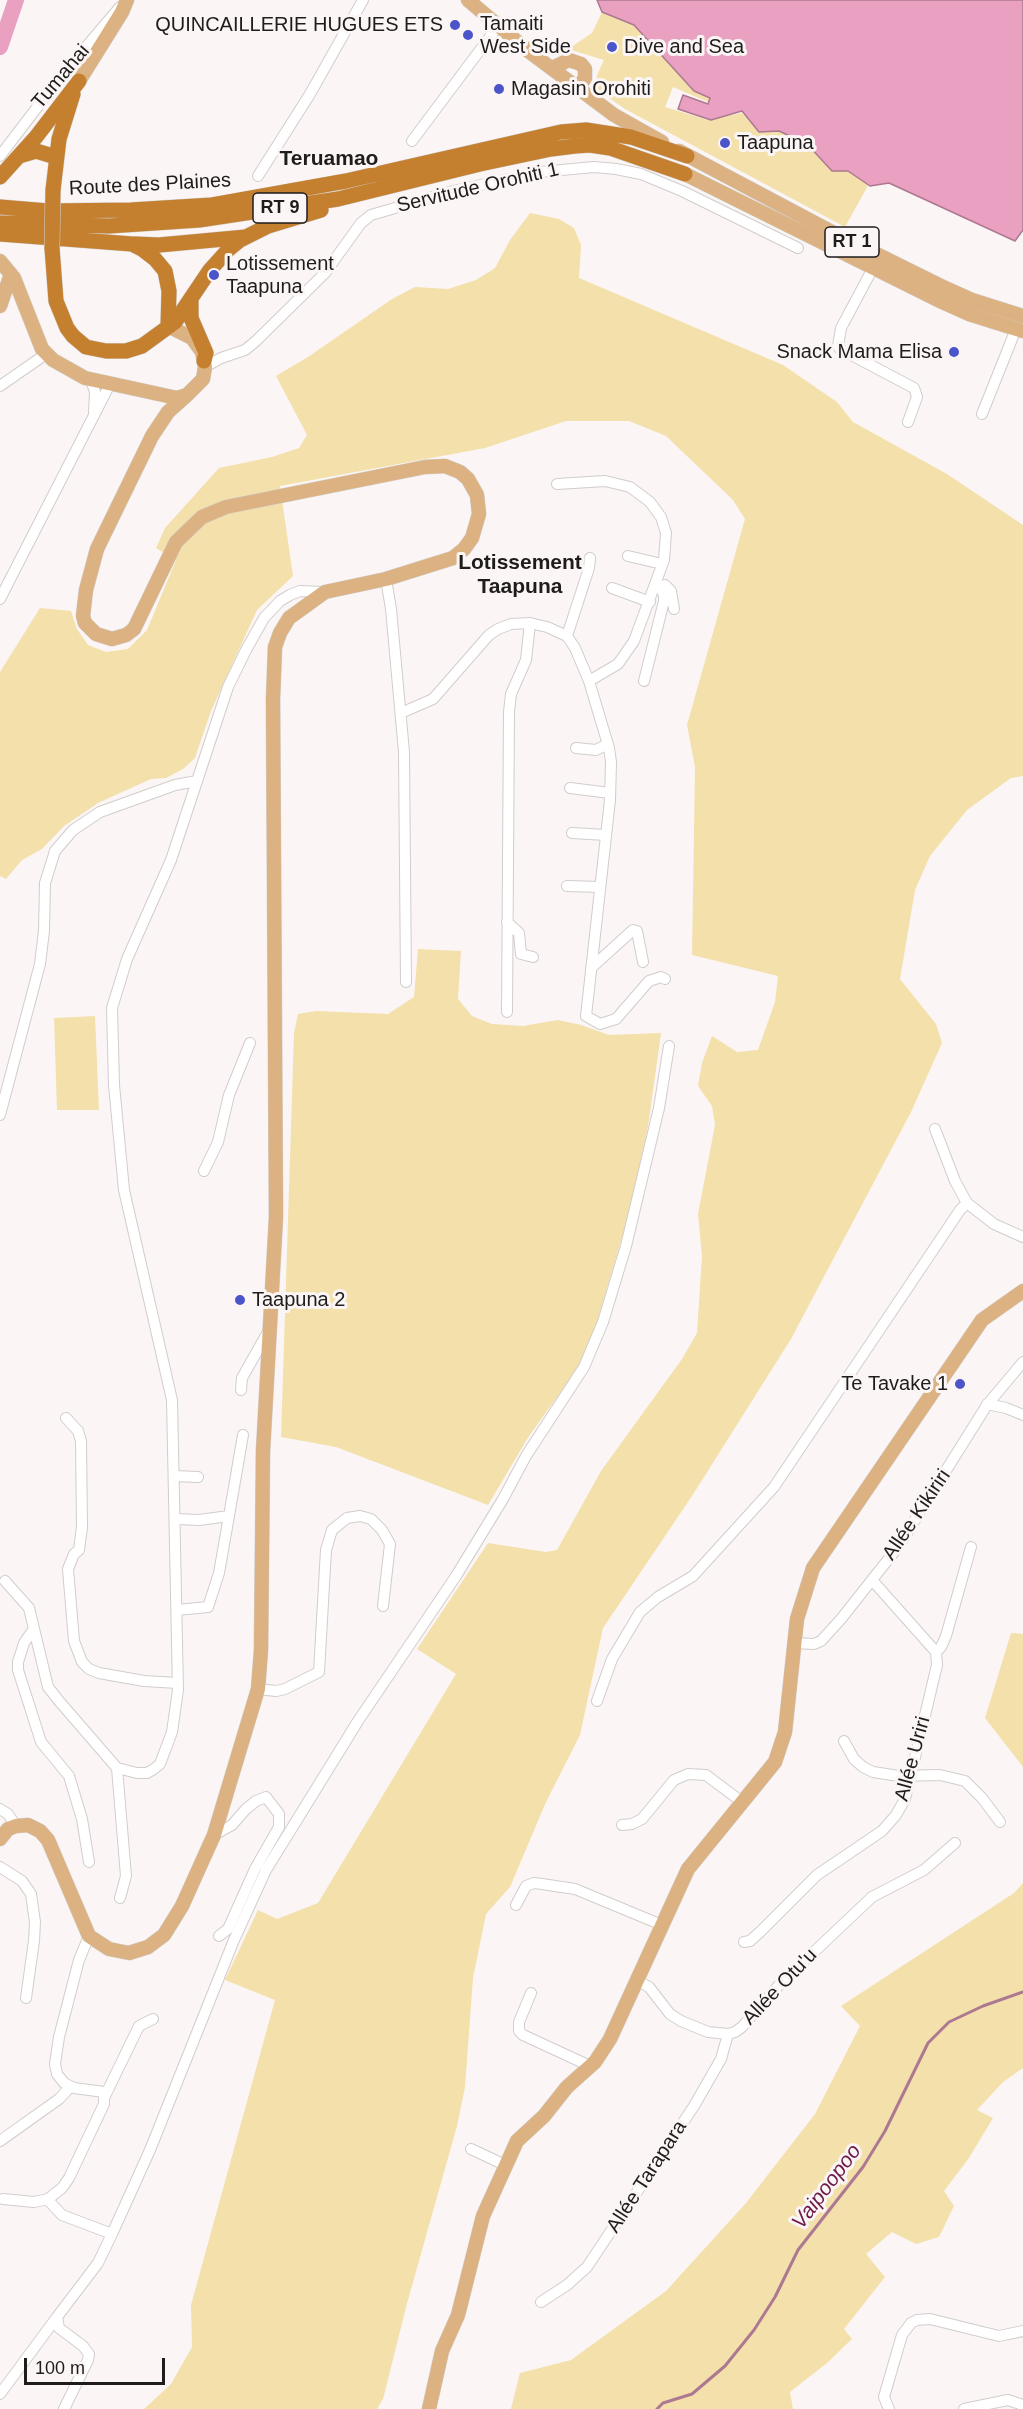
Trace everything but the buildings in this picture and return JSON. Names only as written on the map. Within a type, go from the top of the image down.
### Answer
[{"type":"highway","points":[[0,177],[79,81]]},
{"type":"highway","points":[[79,81],[69,104],[56,157],[52,248],[56,301],[67,328],[73,336],[86,347],[106,351],[126,351],[142,346],[175,322],[220,258],[246,237],[268,226],[485,169],[555,148]]},
{"type":"highway","name":"Route des Plaines","points":[[0,207],[48,212],[212,205],[346,181],[561,132],[586,130],[631,137],[687,156]]},
{"type":"highway","name":"Route des Plaines","points":[[0,223],[110,226],[199,220],[338,199],[480,164],[555,148],[590,145],[632,154],[685,174]]},
{"type":"highway","points":[[19,156],[36,151],[56,157]]},
{"type":"highway","points":[[0,234],[159,245],[246,237]]},
{"type":"highway","points":[[132,244],[151,255],[165,271],[169,291],[168,326]]},
{"type":"highway","points":[[191,298],[191,318],[207,353],[205,364]]},
{"type":"main road","points":[[79,81],[122,12],[126,0]]},
{"type":"main road","name":"RT 1","points":[[468,0],[527,50],[614,115],[828,230],[943,287],[972,300],[1023,316]]},
{"type":"main road","name":"RT 1","points":[[527,50],[534,62],[562,85],[578,88]]},
{"type":"main road","points":[[552,68],[569,60],[581,64],[585,69],[585,78],[578,88]]},
{"type":"main road","name":"RT 1","points":[[685,174],[969,314],[1020,330]]},
{"type":"main road","points":[[0,261],[11,274],[37,340],[46,354],[72,373],[91,380],[177,398],[187,395]]},
{"type":"main road","points":[[0,306],[11,274]]},
{"type":"main road","points":[[0,1839],[8,1829],[16,1826],[34,1827],[48,1840],[89,1936],[109,1949],[129,1953],[156,1942],[164,1935],[182,1906],[214,1835],[258,1689],[261,1650],[263,1451],[276,1217],[274,656],[280,633],[289,618],[325,592],[386,579],[453,558],[472,538],[478,521],[479,505],[473,487],[460,472],[445,466],[424,467],[217,510],[193,524],[176,542],[134,629],[120,638],[112,639],[90,629],[85,623],[84,606],[97,549],[152,436],[168,412],[200,383],[205,364],[197,343],[175,328],[168,326]]},
{"type":"main road","points":[[429,2409],[442,2351],[458,2315],[483,2216],[517,2141],[544,2116],[567,2087],[590,2066],[610,2039],[688,1869],[775,1762],[785,1732],[797,1619],[813,1569],[981,1320],[1023,1291]]},
{"type":"street","name":"Tumahai","points":[[0,156],[58,80],[126,0]]},
{"type":"street","points":[[258,176],[310,94],[363,0]]},
{"type":"street","points":[[412,141],[498,26]]},
{"type":"street","name":"Servitude Orohiti 1","points":[[205,364],[245,350],[256,341],[330,268],[357,227],[371,214],[453,191],[540,172],[594,167],[641,174],[681,190],[798,248]]},
{"type":"street","points":[[873,268],[842,328],[838,346],[916,390],[917,397],[908,422]]},
{"type":"street","points":[[982,414],[1020,330]]},
{"type":"street","points":[[0,386],[46,354]]},
{"type":"street","points":[[91,380],[95,392],[93,422]]},
{"type":"street","points":[[0,599],[93,422],[110,384]]},
{"type":"street","points":[[557,484],[605,481],[623,484],[636,490],[650,502],[664,525],[667,542],[657,588],[629,651],[612,669],[589,681]]},
{"type":"street","points":[[628,556],[662,564]]},
{"type":"street","points":[[567,636],[589,568],[590,558]]},
{"type":"street","points":[[386,579],[401,713],[406,825],[406,982]]},
{"type":"street","points":[[657,588],[665,585],[671,591],[674,609]]},
{"type":"street","points":[[612,588],[650,602]]},
{"type":"street","points":[[644,681],[664,602],[664,596],[657,588]]},
{"type":"street","points":[[117,1768],[147,1773],[160,1764],[172,1731],[178,1683],[176,1520],[171,1393],[132,1227],[123,1177],[114,1085],[111,1018],[113,1002],[122,972],[171,860],[228,687],[264,618],[272,608],[290,594],[300,591],[325,592]]},
{"type":"street","points":[[401,713],[434,699],[472,654],[498,628],[511,624],[530,623],[547,627],[567,636],[575,648],[589,681],[608,744],[611,762],[606,835],[586,1016],[600,1024],[616,1019],[649,981],[661,977],[665,980]]},
{"type":"street","points":[[507,1012],[509,712],[511,694],[526,660],[526,640],[530,623]]},
{"type":"street","points":[[576,748],[596,750],[608,744]]},
{"type":"street","points":[[0,1115],[40,964],[44,931],[45,883],[54,851],[73,830],[100,812],[183,782],[197,781]]},
{"type":"street","points":[[570,788],[610,793]]},
{"type":"street","points":[[572,833],[606,835]]},
{"type":"street","points":[[567,886],[600,888]]},
{"type":"street","points":[[507,922],[519,933],[521,954],[533,957]]},
{"type":"street","points":[[591,968],[633,930],[637,931],[643,962]]},
{"type":"street","points":[[204,1171],[218,1142],[229,1095],[250,1042]]},
{"type":"street","points":[[0,2394],[98,2263],[150,2150],[234,1940],[266,1870],[358,1721],[456,1576],[526,1456],[584,1367],[603,1322],[626,1246],[659,1108],[669,1046]]},
{"type":"street","points":[[935,1129],[955,1181],[967,1203],[994,1224],[1023,1237]]},
{"type":"street","points":[[597,1701],[612,1659],[640,1611],[693,1576],[770,1491],[950,1224],[967,1203]]},
{"type":"street","points":[[241,1390],[242,1378],[269,1330]]},
{"type":"street","name":"Allée Kikiriri","points":[[794,1643],[814,1644],[826,1636],[872,1580],[910,1528],[987,1404],[1023,1362]]},
{"type":"street","points":[[987,1404],[1023,1415]]},
{"type":"street","points":[[66,1418],[78,1431],[81,1441],[80,1550],[74,1554],[68,1569],[74,1641],[82,1662],[89,1669],[99,1673],[144,1681],[178,1683]]},
{"type":"street","points":[[177,1610],[208,1607],[219,1573],[243,1435]]},
{"type":"street","points":[[174,1476],[198,1477]]},
{"type":"street","points":[[176,1520],[229,1516]]},
{"type":"street","points":[[258,1689],[276,1691],[285,1689],[319,1672],[326,1550],[332,1530],[346,1518],[360,1516],[371,1519],[382,1530],[390,1544],[383,1606]]},
{"type":"street","name":"Allée Uriri","points":[[744,1941],[750,1941],[760,1932],[817,1875],[882,1831],[896,1815],[905,1799],[937,1665],[936,1652],[946,1636],[971,1547]]},
{"type":"street","points":[[872,1580],[936,1652]]},
{"type":"street","points":[[5,1581],[29,1608],[48,1686],[117,1768],[126,1869],[125,1883],[120,1898]]},
{"type":"street","points":[[33,1630],[24,1643],[18,1670],[40,1742],[69,1776],[82,1819],[89,1862]]},
{"type":"street","points":[[844,1741],[854,1759],[863,1767],[899,1776],[910,1774],[947,1776],[965,1781],[982,1798],[1000,1822]]},
{"type":"street","points":[[622,1825],[632,1824],[642,1819],[674,1780],[688,1774],[706,1775],[742,1802]]},
{"type":"street","points":[[214,1835],[232,1826],[246,1809],[266,1797],[271,1800],[279,1815],[279,1827],[255,1869],[228,1929],[221,1935],[234,1940]]},
{"type":"street","points":[[0,1809],[8,1814],[16,1826]]},
{"type":"street","name":"Allée Otu'u","points":[[638,1981],[649,1987],[670,2014],[681,2021],[708,2032],[728,2034],[742,2027],[779,1985],[879,1891],[886,1891],[924,1870],[955,1843]]},
{"type":"street","points":[[0,1867],[22,1881],[31,1894],[34,1941],[26,1998]]},
{"type":"street","points":[[516,1905],[526,1886],[534,1883],[542,1884],[575,1889],[662,1925]]},
{"type":"street","points":[[89,1936],[79,1960],[54,2056],[57,2074],[63,2084],[104,2092],[105,2096]]},
{"type":"street","points":[[531,1993],[519,2022],[519,2031],[523,2036],[590,2066]]},
{"type":"street","points":[[3,2199],[22,2202],[47,2199],[62,2188],[69,2178],[139,2026],[153,2019]]},
{"type":"street","name":"Allée Tarapara","points":[[541,2302],[567,2285],[587,2267],[694,2106],[721,2059],[728,2034]]},
{"type":"street","points":[[0,2141],[59,2098],[70,2087]]},
{"type":"street","points":[[471,2149],[505,2165]]},
{"type":"street","points":[[47,2199],[62,2216],[112,2234]]},
{"type":"street","points":[[57,2317],[59,2328],[83,2346],[89,2354],[64,2409]]},
{"type":"street","points":[[889,2409],[884,2397],[902,2335],[917,2320],[930,2319],[999,2336],[1023,2331]]},
{"type":"street","points":[[964,2409],[1008,2400],[1023,2405]]},
{"type":"shaded area","points":[[597,0],[1023,0],[1023,230],[1015,241],[889,183],[870,186],[848,171],[832,171],[807,144],[779,131],[759,132],[742,111],[711,120],[678,109],[683,95],[708,104],[710,98],[694,91],[634,25],[602,12]]},
{"type":"shaded area","name":"Taapuna","points":[[602,12],[634,25],[694,90],[710,97],[710,102],[708,102],[673,87],[665,107],[708,120],[742,113],[759,132],[793,129],[870,182],[845,227],[625,109],[599,91],[596,85],[597,75],[604,60],[568,49],[592,33]]},
{"type":"shaded area","points":[[530,213],[559,219],[574,228],[581,245],[579,278],[783,365],[837,402],[853,422],[947,474],[1023,525],[1023,776],[1011,778],[967,810],[930,856],[915,890],[900,979],[936,1024],[942,1043],[911,1112],[791,1339],[692,1496],[603,1628],[580,1735],[546,1802],[510,1887],[486,1914],[473,1978],[465,2087],[457,2126],[406,2307],[383,2399],[377,2409],[144,2409],[171,2384],[192,2347],[191,2305],[275,2000],[225,1980],[258,1910],[277,1919],[318,1903],[456,1674],[417,1649],[488,1543],[546,1552],[557,1550],[601,1471],[682,1359],[697,1333],[702,1256],[698,1214],[715,1125],[712,1106],[698,1086],[702,1063],[712,1036],[737,1052],[758,1050],[775,1002],[778,976],[692,955],[695,767],[687,725],[745,519],[733,500],[666,436],[629,421],[566,421],[485,448],[280,486],[293,576],[257,610],[211,711],[195,758],[183,769],[166,778],[151,779],[98,803],[64,826],[42,849],[22,860],[6,879],[0,876],[0,672],[40,608],[71,611],[77,629],[88,645],[106,652],[128,649],[147,630],[176,560],[156,548],[165,528],[219,468],[272,457],[299,448],[307,435],[276,376],[308,357],[392,299],[415,287],[448,289],[476,280],[495,268],[510,240]]},
{"type":"shaded area","points":[[418,949],[461,951],[458,999],[472,1016],[492,1024],[523,1026],[558,1020],[609,1035],[661,1033],[648,1127],[630,1211],[596,1325],[581,1364],[529,1436],[488,1505],[336,1447],[281,1437],[294,1033],[298,1014],[316,1011],[388,1014],[414,997]]},
{"type":"shaded area","points":[[95,1016],[99,1110],[57,1110],[54,1018]]},
{"type":"shaded area","points":[[1011,1633],[1023,1634],[1023,1767],[985,1718]]},
{"type":"shaded area","points":[[1023,1883],[1023,2068],[1003,2082],[977,2110],[993,2118],[969,2158],[944,2191],[954,2206],[939,2237],[916,2244],[892,2232],[866,2254],[885,2277],[844,2329],[852,2339],[827,2363],[790,2392],[793,2409],[511,2409],[520,2373],[571,2360],[666,2291],[746,2203],[815,2114],[860,2026],[841,2006],[1014,1893]]},
{"type":"waterway","points":[[0,47],[16,0]]},
{"type":"waterway","name":"Vaipoopoo","points":[[657,2409],[663,2403],[692,2394],[725,2366],[754,2330],[775,2297],[798,2250],[863,2167],[885,2131],[928,2043],[949,2022],[983,2006],[1023,1992]]},
{"type":"place","name":"QUINCAILLERIE HUGUES ETS","points":[[455,25]]},
{"type":"place","name":"Tamaiti West Side","points":[[468,35]]},
{"type":"place","name":"Dive and Sea","points":[[612,47]]},
{"type":"place","name":"Magasin Orohiti","points":[[499,89]]},
{"type":"place","name":"Taapuna","points":[[725,143]]},
{"type":"place","name":"Lotissement Taapuna","points":[[214,275]]},
{"type":"place","name":"Snack Mama Elisa","points":[[954,352]]},
{"type":"place","name":"Taapuna 2","points":[[240,1300]]},
{"type":"place","name":"Te Tavake 1","points":[[960,1384]]},
{"type":"district","name":"Teruamao","points":[[329,159]]},
{"type":"district","name":"Lotissement Taapuna","points":[[520,575]]}]
